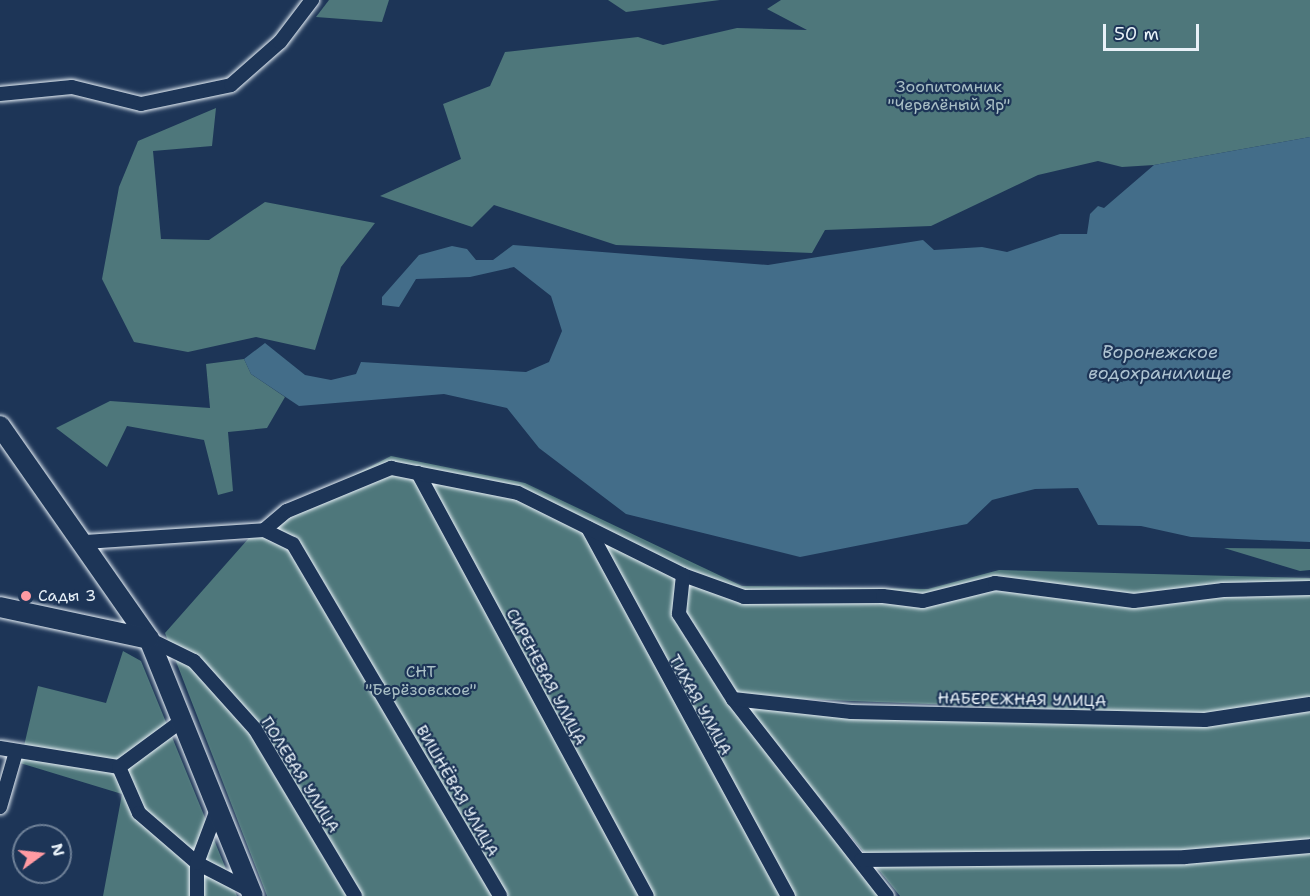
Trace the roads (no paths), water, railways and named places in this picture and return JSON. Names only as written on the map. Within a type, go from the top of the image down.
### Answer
[{"type":"street","points":[[0,94],[72,87],[141,104],[231,85],[280,42],[312,0]]},
{"type":"street","points":[[0,426],[85,542],[149,639],[184,719],[252,894]]},
{"type":"street","points":[[264,530],[287,510],[391,468],[518,493],[683,574],[744,597],[784,599],[883,596],[923,601],[995,583],[1134,601],[1223,590],[1310,588]]},
{"type":"street","name":"СИРЕНЕВАЯ УЛИЦА","points":[[418,473],[647,896]]},
{"type":"street","name":"ТИХАЯ УЛИЦА","points":[[588,528],[788,896]]},
{"type":"street","name":"ВИШНЁВАЯ УЛИЦА","points":[[85,542],[264,530],[293,544],[500,896]]},
{"type":"street","points":[[683,574],[679,614],[733,699],[887,896]]},
{"type":"street","points":[[0,608],[149,639]]},
{"type":"street","name":"ПОЛЕВАЯ УЛИЦА","points":[[149,639],[194,661],[255,729],[355,896]]},
{"type":"street","name":"НАБЕРЕЖНАЯ УЛИЦА","points":[[733,699],[851,712],[1205,720],[1310,704]]},
{"type":"street","points":[[0,748],[119,767],[184,719]]},
{"type":"street","points":[[0,807],[16,752]]},
{"type":"street","points":[[119,767],[139,813],[197,863],[252,894]]},
{"type":"street","points":[[197,896],[197,863],[218,807]]},
{"type":"street","points":[[861,860],[1185,857],[1310,846]]},
{"type":"water","name":"Воронежское водохранилище","points":[[1310,137],[1310,542],[1191,537],[1141,526],[1098,525],[1078,488],[1035,489],[992,500],[967,524],[800,557],[626,514],[539,448],[507,408],[444,394],[299,406],[251,374],[244,359],[265,343],[305,375],[331,380],[356,374],[361,362],[526,372],[549,362],[562,331],[551,296],[514,267],[470,277],[416,279],[399,307],[382,305],[382,297],[419,255],[452,246],[467,249],[476,260],[493,260],[513,245],[768,265],[923,240],[934,250],[982,247],[1007,252],[1060,234],[1087,234],[1090,214],[1098,206],[1104,208],[1154,165]]},
{"type":"place","name":"Сады 3","points":[[26,596]]},
{"type":"park label","name":"Зоопитомник \"Червлёный Яр\"","points":[[949,96]]},
{"type":"park label","name":"СНТ \"Берёзовское\"","points":[[421,681]]}]
